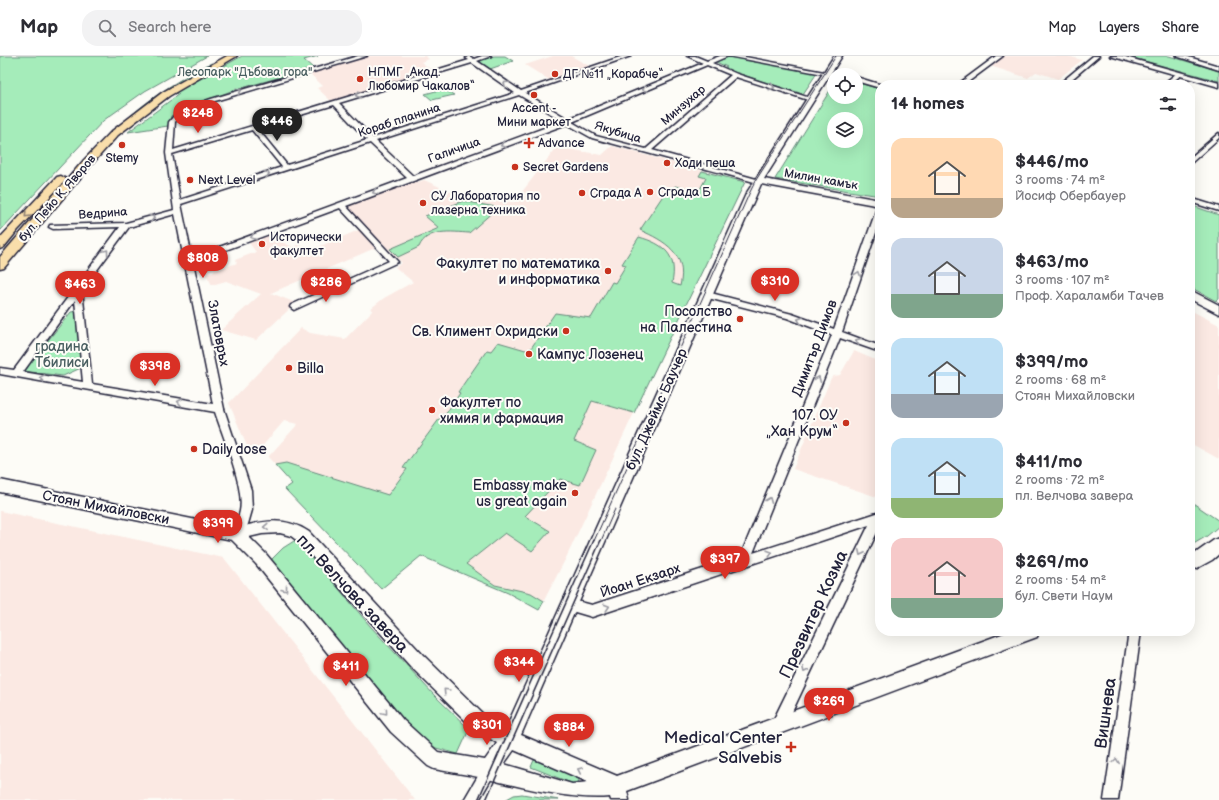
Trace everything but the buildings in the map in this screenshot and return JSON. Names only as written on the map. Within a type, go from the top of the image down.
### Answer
[{"type":"main road","name":"бул. Пейо К. Яворов","points":[[0,245],[14,228],[115,124],[145,100],[218,56]]},
{"type":"main road","name":"бул. Пейо К. Яворов","points":[[0,265],[115,133],[166,94],[233,56]]},
{"type":"main road","points":[[0,277],[94,164],[105,144]]},
{"type":"main road","points":[[0,242],[14,228]]},
{"type":"street","name":"Златовръх","points":[[236,534],[242,524],[246,510],[246,490],[219,409],[177,207],[169,152],[172,122],[180,112],[258,85],[364,56]]},
{"type":"street","name":"Якубица","points":[[466,56],[520,93],[566,122],[594,137],[758,181]]},
{"type":"street","points":[[169,152],[488,56]]},
{"type":"street","name":"Кораб планина","points":[[177,207],[286,168],[520,93],[628,56]]},
{"type":"street","points":[[690,56],[735,75],[810,99]]},
{"type":"street","name":"Галичица","points":[[189,261],[566,122],[725,56]]},
{"type":"street","points":[[731,56],[827,73]]},
{"type":"street","name":"бул. Джеймс Баучер","points":[[830,68],[838,56]]},
{"type":"street","points":[[967,80],[1000,56]]},
{"type":"street","points":[[1067,80],[1096,56]]},
{"type":"street","points":[[1114,56],[1219,85]]},
{"type":"street","points":[[1179,56],[1192,58],[1219,68]]},
{"type":"street","name":"бул. Джеймс Баучер","points":[[490,770],[510,740],[758,181],[827,73]]},
{"type":"street","points":[[1171,80],[1179,74]]},
{"type":"street","name":"Минзухар","points":[[646,152],[735,75]]},
{"type":"street","points":[[863,81],[875,85]]},
{"type":"street","points":[[335,102],[372,141],[412,179]]},
{"type":"street","points":[[253,127],[286,168]]},
{"type":"street","points":[[1195,157],[1219,135]]},
{"type":"street","name":"Милин камък","points":[[758,181],[875,202]]},
{"type":"street","points":[[1195,202],[1219,209]]},
{"type":"street","points":[[294,307],[394,262],[341,205]]},
{"type":"street","name":"Ведрина","points":[[53,227],[126,225],[177,207]]},
{"type":"street","name":"Димитър Димов","points":[[744,562],[837,333],[875,224]]},
{"type":"street","points":[[16,374],[126,225]]},
{"type":"street","points":[[78,290],[88,386]]},
{"type":"street","points":[[707,295],[789,316],[875,347]]},
{"type":"street","points":[[1195,297],[1219,310]]},
{"type":"street","points":[[0,371],[219,409]]},
{"type":"street","name":"Стоян Михайловски","points":[[0,486],[236,534]]},
{"type":"street","name":"Йоан Екзарх","points":[[569,605],[592,611],[875,518]]},
{"type":"street","name":"Презвитер Козма","points":[[780,724],[875,525]]},
{"type":"street","name":"пл. Велчова завера","points":[[236,534],[260,527],[282,527],[296,531],[451,696],[480,723],[510,740],[618,793]]},
{"type":"street","points":[[236,534],[261,559],[396,726],[434,760],[490,770],[572,793],[601,791],[618,793],[780,724],[1018,636]]},
{"type":"street","points":[[1195,562],[1219,545]]},
{"type":"street","name":"Вишнева","points":[[1111,800],[1134,636]]},
{"type":"street","points":[[471,800],[490,770]]},
{"type":"shaded area","name":"НПМГ „Акад. Любомир Чакалов“","points":[[369,56],[425,56],[429,59],[421,62],[433,71],[331,101],[317,88],[323,86],[309,73]]},
{"type":"shaded area","name":"ДГ №11 „Корабче“","points":[[553,56],[571,56],[591,67],[551,81],[525,65]]},
{"type":"shaded area","points":[[1004,56],[1068,56],[1082,60],[1058,79],[1036,72],[1028,78],[990,66]]},
{"type":"shaded area","name":"Кампус Лозенец","points":[[612,146],[745,182],[566,558],[539,610],[504,591],[421,556],[381,589],[285,489],[292,484],[268,457],[298,424],[284,421],[259,450],[251,456],[229,403],[301,328],[310,333],[345,339],[373,310],[370,309],[384,298],[413,282],[395,267],[402,263],[346,206],[413,181],[419,182],[424,180],[463,197],[514,202],[557,147],[602,155]]},
{"type":"shaded area","points":[[359,230],[375,248],[271,293],[296,303],[256,340],[221,330],[261,294],[226,281],[212,285],[206,274],[237,263],[235,260],[256,252],[249,243],[275,232],[284,243],[293,247],[298,245],[313,249]]},
{"type":"shaded area","points":[[1195,313],[1219,325],[1219,459],[1195,446]]},
{"type":"shaded area","name":"107. ОУ „Хан Крум“","points":[[854,351],[875,360],[875,496],[793,469],[831,378],[840,375]]},
{"type":"shaded area","points":[[0,511],[224,558],[415,800],[0,800]]},
{"type":"green space","points":[[0,56],[207,56],[145,91],[104,120],[0,231]]},
{"type":"green space","name":"Лесопарк \"Дъбова гора\"","points":[[242,56],[318,56],[304,60],[313,68],[231,91],[177,112],[171,116],[168,126],[128,132],[179,94],[175,93]]},
{"type":"green space","points":[[494,56],[505,56],[513,61],[490,69],[478,61]]},
{"type":"green space","points":[[1126,56],[1169,56],[1219,71],[1219,81]]},
{"type":"green space","points":[[729,57],[817,73],[803,94],[724,69],[727,67],[716,62]]},
{"type":"green space","points":[[212,63],[147,104],[100,144],[116,128],[142,106],[170,86],[198,69]]},
{"type":"green space","points":[[863,84],[875,88],[875,195],[775,179],[827,95],[827,104],[863,104]]},
{"type":"green space","points":[[443,89],[454,95],[432,100],[425,94]]},
{"type":"green space","points":[[702,171],[745,182],[634,413],[592,401],[574,441],[596,450],[580,485],[560,479],[525,516],[550,531],[532,551],[505,533],[466,564],[495,585],[531,593],[544,601],[539,610],[508,593],[421,556],[381,589],[285,489],[292,484],[275,465],[286,463],[388,495],[407,469],[403,468],[443,414],[445,415],[460,393],[458,392],[487,350],[491,351],[498,342],[529,351],[555,313],[591,318],[612,282],[615,283],[626,265],[622,264],[639,237],[656,243],[667,252],[673,265],[672,283],[680,286],[682,275],[681,265],[672,250],[658,239],[640,230],[668,188],[672,189],[675,186],[699,191],[706,178],[699,176]]},
{"type":"green space","points":[[463,201],[496,207],[495,210],[469,233],[441,232],[434,234],[423,241],[419,247],[398,257],[390,249],[439,228],[425,216]]},
{"type":"green space","points":[[1195,207],[1219,215],[1219,299],[1216,301],[1195,290]]},
{"type":"green space","name":"градина Тбилиси","points":[[77,311],[83,367],[63,376],[23,371],[71,312]]},
{"type":"green space","points":[[1195,504],[1219,521],[1219,526],[1195,543]]},
{"type":"green space","points":[[294,541],[297,541],[306,550],[371,627],[435,696],[466,726],[468,732],[458,754],[436,748],[415,733],[288,584],[271,560],[283,548]]},
{"type":"green space","points":[[534,760],[579,777],[579,781],[576,785],[531,767]]},
{"type":"green space","points":[[522,794],[559,800],[505,800],[514,795]]},
{"type":"tram line","points":[[594,541],[749,194],[756,180],[836,56]]},
{"type":"tram line","points":[[601,541],[615,509]]},
{"type":"tram line","points":[[478,800],[594,540]]},
{"type":"tram line","points":[[486,800],[601,540]]},
{"type":"place","name":"ДГ №11 „Корабче“","points":[[555,74]]},
{"type":"place","name":"НПМГ „Акад. Любомир Чакалов“","points":[[360,79]]},
{"type":"place","name":"Accent - Мини маркет","points":[[534,95]]},
{"type":"place","name":"Advance","points":[[529,143]]},
{"type":"place","name":"Stemy","points":[[122,145]]},
{"type":"place","name":"Ходи пеша","points":[[667,163]]},
{"type":"place","name":"Secret Gardens","points":[[515,167]]},
{"type":"place","name":"Next Level","points":[[190,180]]},
{"type":"place","name":"Сграда Б","points":[[650,192]]},
{"type":"place","name":"Сграда А","points":[[582,193]]},
{"type":"place","name":"СУ Лаборатория по лазерна техника","points":[[423,203]]},
{"type":"place","name":"Исторически факултет","points":[[262,244]]},
{"type":"place","name":"Факултет по математика и информатика","points":[[608,271]]},
{"type":"place","name":"Посолство на Палестина","points":[[740,319]]},
{"type":"place","name":"Св. Климент Охридски","points":[[566,331]]},
{"type":"place","name":"Кампус Лозенец","points":[[529,354]]},
{"type":"place","name":"Billa","points":[[289,368]]},
{"type":"place","name":"Факултет по химия и фармация","points":[[432,410]]},
{"type":"place","name":"107. ОУ „Хан Крум“","points":[[846,423]]},
{"type":"place","name":"Daily dose","points":[[194,449]]},
{"type":"place","name":"Embassy make us great again","points":[[575,493]]},
{"type":"place","name":"Medical Center Salvebis","points":[[791,747]]}]
